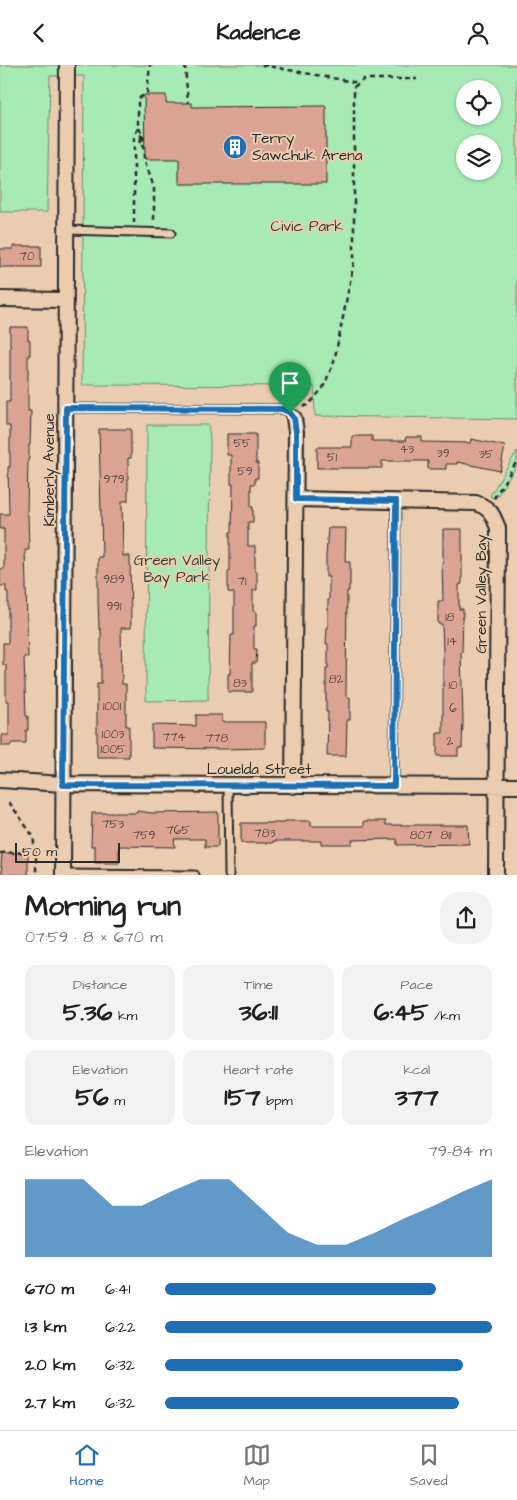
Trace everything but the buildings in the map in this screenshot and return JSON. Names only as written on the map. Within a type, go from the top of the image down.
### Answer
[{"type":"street","name":"Kimberly Avenue","points":[[63,874],[66,65]]},
{"type":"street","points":[[0,299],[65,300]]},
{"type":"street","points":[[292,416],[296,432],[293,786]]},
{"type":"street","points":[[296,499],[476,503],[488,508]]},
{"type":"street","name":"Green Valley Bay","points":[[488,508],[498,528],[496,875]]},
{"type":"street","name":"Louelda Street","points":[[0,780],[63,785],[517,787]]},
{"type":"lane","points":[[65,230],[171,233]]},
{"type":"lane","points":[[66,408],[282,409],[292,416]]},
{"type":"lane","points":[[394,786],[396,501]]},
{"type":"lane","points":[[228,785],[229,875]]},
{"type":"lane","points":[[63,874],[195,875]]},
{"type":"path","points":[[134,232],[134,137],[138,128],[138,99],[147,93],[150,65]]},
{"type":"path","points":[[186,65],[188,103]]},
{"type":"path","points":[[262,65],[360,83]]},
{"type":"path","points":[[292,416],[309,404],[323,388],[334,362],[354,261],[354,87],[364,79],[417,79]]},
{"type":"path","points":[[138,128],[141,131],[144,159],[154,188],[154,232]]},
{"type":"path","points":[[143,146],[140,146],[141,135],[145,135]]},
{"type":"path","points":[[488,508],[517,461]]},
{"type":"path","points":[[9,802],[33,836],[36,852],[36,875]]},
{"type":"path","points":[[0,853],[36,852]]},
{"type":"green space","name":"Civic Park","points":[[0,65],[517,65],[517,419],[315,416],[314,386],[82,385],[84,76],[50,76],[47,212],[0,212]]},
{"type":"green space","name":"Green Valley Bay Park","points":[[147,425],[208,425],[210,437],[208,700],[146,701]]},
{"type":"green space","points":[[517,451],[517,465],[495,499],[490,496]]},
{"type":"place","name":"Terry Sawchuk Arena","points":[[235,147]]},
{"type":"route","points":[[66,408],[282,409],[290,413],[294,418],[296,432],[296,499],[396,501],[394,786],[63,785],[66,408]]}]
